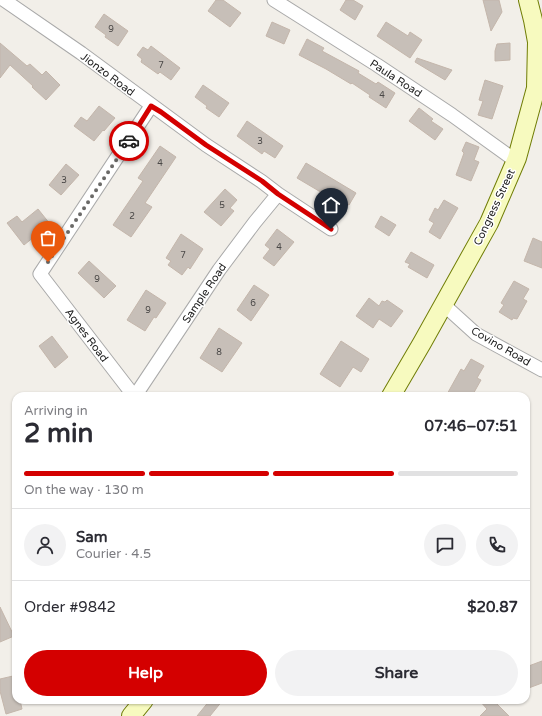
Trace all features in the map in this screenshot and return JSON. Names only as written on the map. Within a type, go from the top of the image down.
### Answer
[{"type":"main road","name":"Congress Street","points":[[393,392],[489,223],[516,161],[536,88],[536,42],[528,0]]},
{"type":"main road","points":[[131,716],[141,704]]},
{"type":"street","name":"Jionzo Road","points":[[4,0],[81,53],[206,145],[262,181],[278,194],[331,229]]},
{"type":"street","name":"Paula Road","points":[[274,0],[397,78],[516,161]]},
{"type":"street","name":"Agnes Road","points":[[131,392],[40,274],[151,106]]},
{"type":"street","name":"Sample Road","points":[[137,392],[219,270],[278,194]]},
{"type":"street","name":"Covino Road","points":[[444,304],[476,334],[542,370]]},
{"type":"building","points":[[216,0],[223,0],[241,13],[230,27],[208,11]]},
{"type":"building","points":[[346,0],[353,0],[363,6],[355,20],[340,10]]},
{"type":"building","points":[[483,0],[499,0],[502,12],[491,31]]},
{"type":"building","points":[[104,14],[128,31],[118,46],[105,37],[106,35],[95,27]]},
{"type":"building","points":[[272,22],[290,30],[284,44],[266,36]]},
{"type":"building","points":[[386,22],[408,36],[410,32],[422,40],[410,58],[377,36]]},
{"type":"building","points":[[307,39],[324,48],[322,51],[359,71],[358,73],[376,84],[378,82],[395,93],[386,108],[369,97],[370,95],[352,83],[351,84],[299,55]]},
{"type":"building","points":[[0,43],[27,66],[30,64],[42,75],[46,71],[60,85],[46,100],[10,65],[0,78]]},
{"type":"building","points":[[510,43],[510,60],[495,61],[497,44]]},
{"type":"building","points":[[151,46],[180,68],[171,80],[160,72],[158,74],[141,62],[142,59],[137,55],[143,47],[148,50]]},
{"type":"building","points":[[417,58],[452,70],[445,80],[415,62]]},
{"type":"building","points":[[485,80],[503,86],[492,119],[478,115],[483,101],[479,100]]},
{"type":"building","points":[[203,85],[229,103],[219,117],[206,108],[207,106],[195,97]]},
{"type":"building","points":[[99,106],[115,118],[94,141],[74,126],[81,117],[87,121]]},
{"type":"building","points":[[419,108],[433,119],[431,121],[443,129],[435,140],[409,121]]},
{"type":"building","points":[[247,121],[283,146],[275,158],[264,151],[262,154],[237,136]]},
{"type":"building","points":[[466,142],[479,147],[474,160],[479,162],[471,181],[456,175],[464,153],[462,151]]},
{"type":"building","points":[[160,146],[176,157],[145,203],[152,207],[131,237],[113,225],[143,181],[138,178]]},
{"type":"building","points":[[306,163],[356,193],[349,205],[326,191],[324,194],[297,178]]},
{"type":"building","points":[[66,164],[79,175],[61,195],[49,185]]},
{"type":"building","points":[[225,189],[237,200],[230,208],[234,211],[221,226],[204,212]]},
{"type":"building","points":[[444,200],[458,208],[440,239],[429,232],[434,223],[429,220],[435,208],[438,210]]},
{"type":"building","points":[[38,209],[50,224],[24,245],[7,223],[17,216],[22,222]]},
{"type":"building","points":[[381,216],[396,225],[389,236],[375,227]]},
{"type":"building","points":[[277,229],[294,242],[274,266],[263,258],[270,249],[265,245]]},
{"type":"building","points":[[181,234],[203,249],[190,269],[188,267],[182,275],[168,265],[171,261],[166,258]]},
{"type":"building","points":[[533,238],[542,242],[542,268],[524,261]]},
{"type":"building","points":[[411,252],[434,265],[427,278],[408,267],[410,264],[405,262]]},
{"type":"building","points":[[89,261],[116,286],[104,298],[78,273]]},
{"type":"building","points":[[514,281],[529,289],[523,299],[527,301],[517,319],[513,318],[512,320],[499,312],[504,305],[501,303]]},
{"type":"building","points":[[254,285],[269,295],[251,321],[237,310]]},
{"type":"building","points":[[146,290],[166,303],[145,331],[127,320]]},
{"type":"building","points":[[369,298],[379,306],[382,301],[385,302],[387,300],[403,311],[391,327],[379,319],[373,328],[356,316]]},
{"type":"building","points":[[219,328],[242,343],[222,372],[200,358]]},
{"type":"building","points":[[52,336],[68,357],[55,368],[39,346]]},
{"type":"building","points":[[341,341],[369,359],[361,372],[353,367],[340,387],[320,374]]},
{"type":"building","points":[[471,359],[484,366],[477,378],[481,380],[474,392],[448,392],[461,369],[464,371]]},
{"type":"building","points":[[0,607],[12,632],[12,637],[0,642]]},
{"type":"building","points":[[542,661],[542,683],[530,688],[530,666]]},
{"type":"building","points":[[12,676],[12,704],[21,704],[22,709],[6,714],[0,691],[0,679]]},
{"type":"building","points":[[207,704],[220,704],[210,716],[197,716]]},
{"type":"building","points":[[483,704],[497,704],[509,716],[480,716],[487,709]]},
{"type":"way so far","points":[[48,262],[129,141]]},
{"type":"route","points":[[129,141],[151,106],[331,229]]}]
